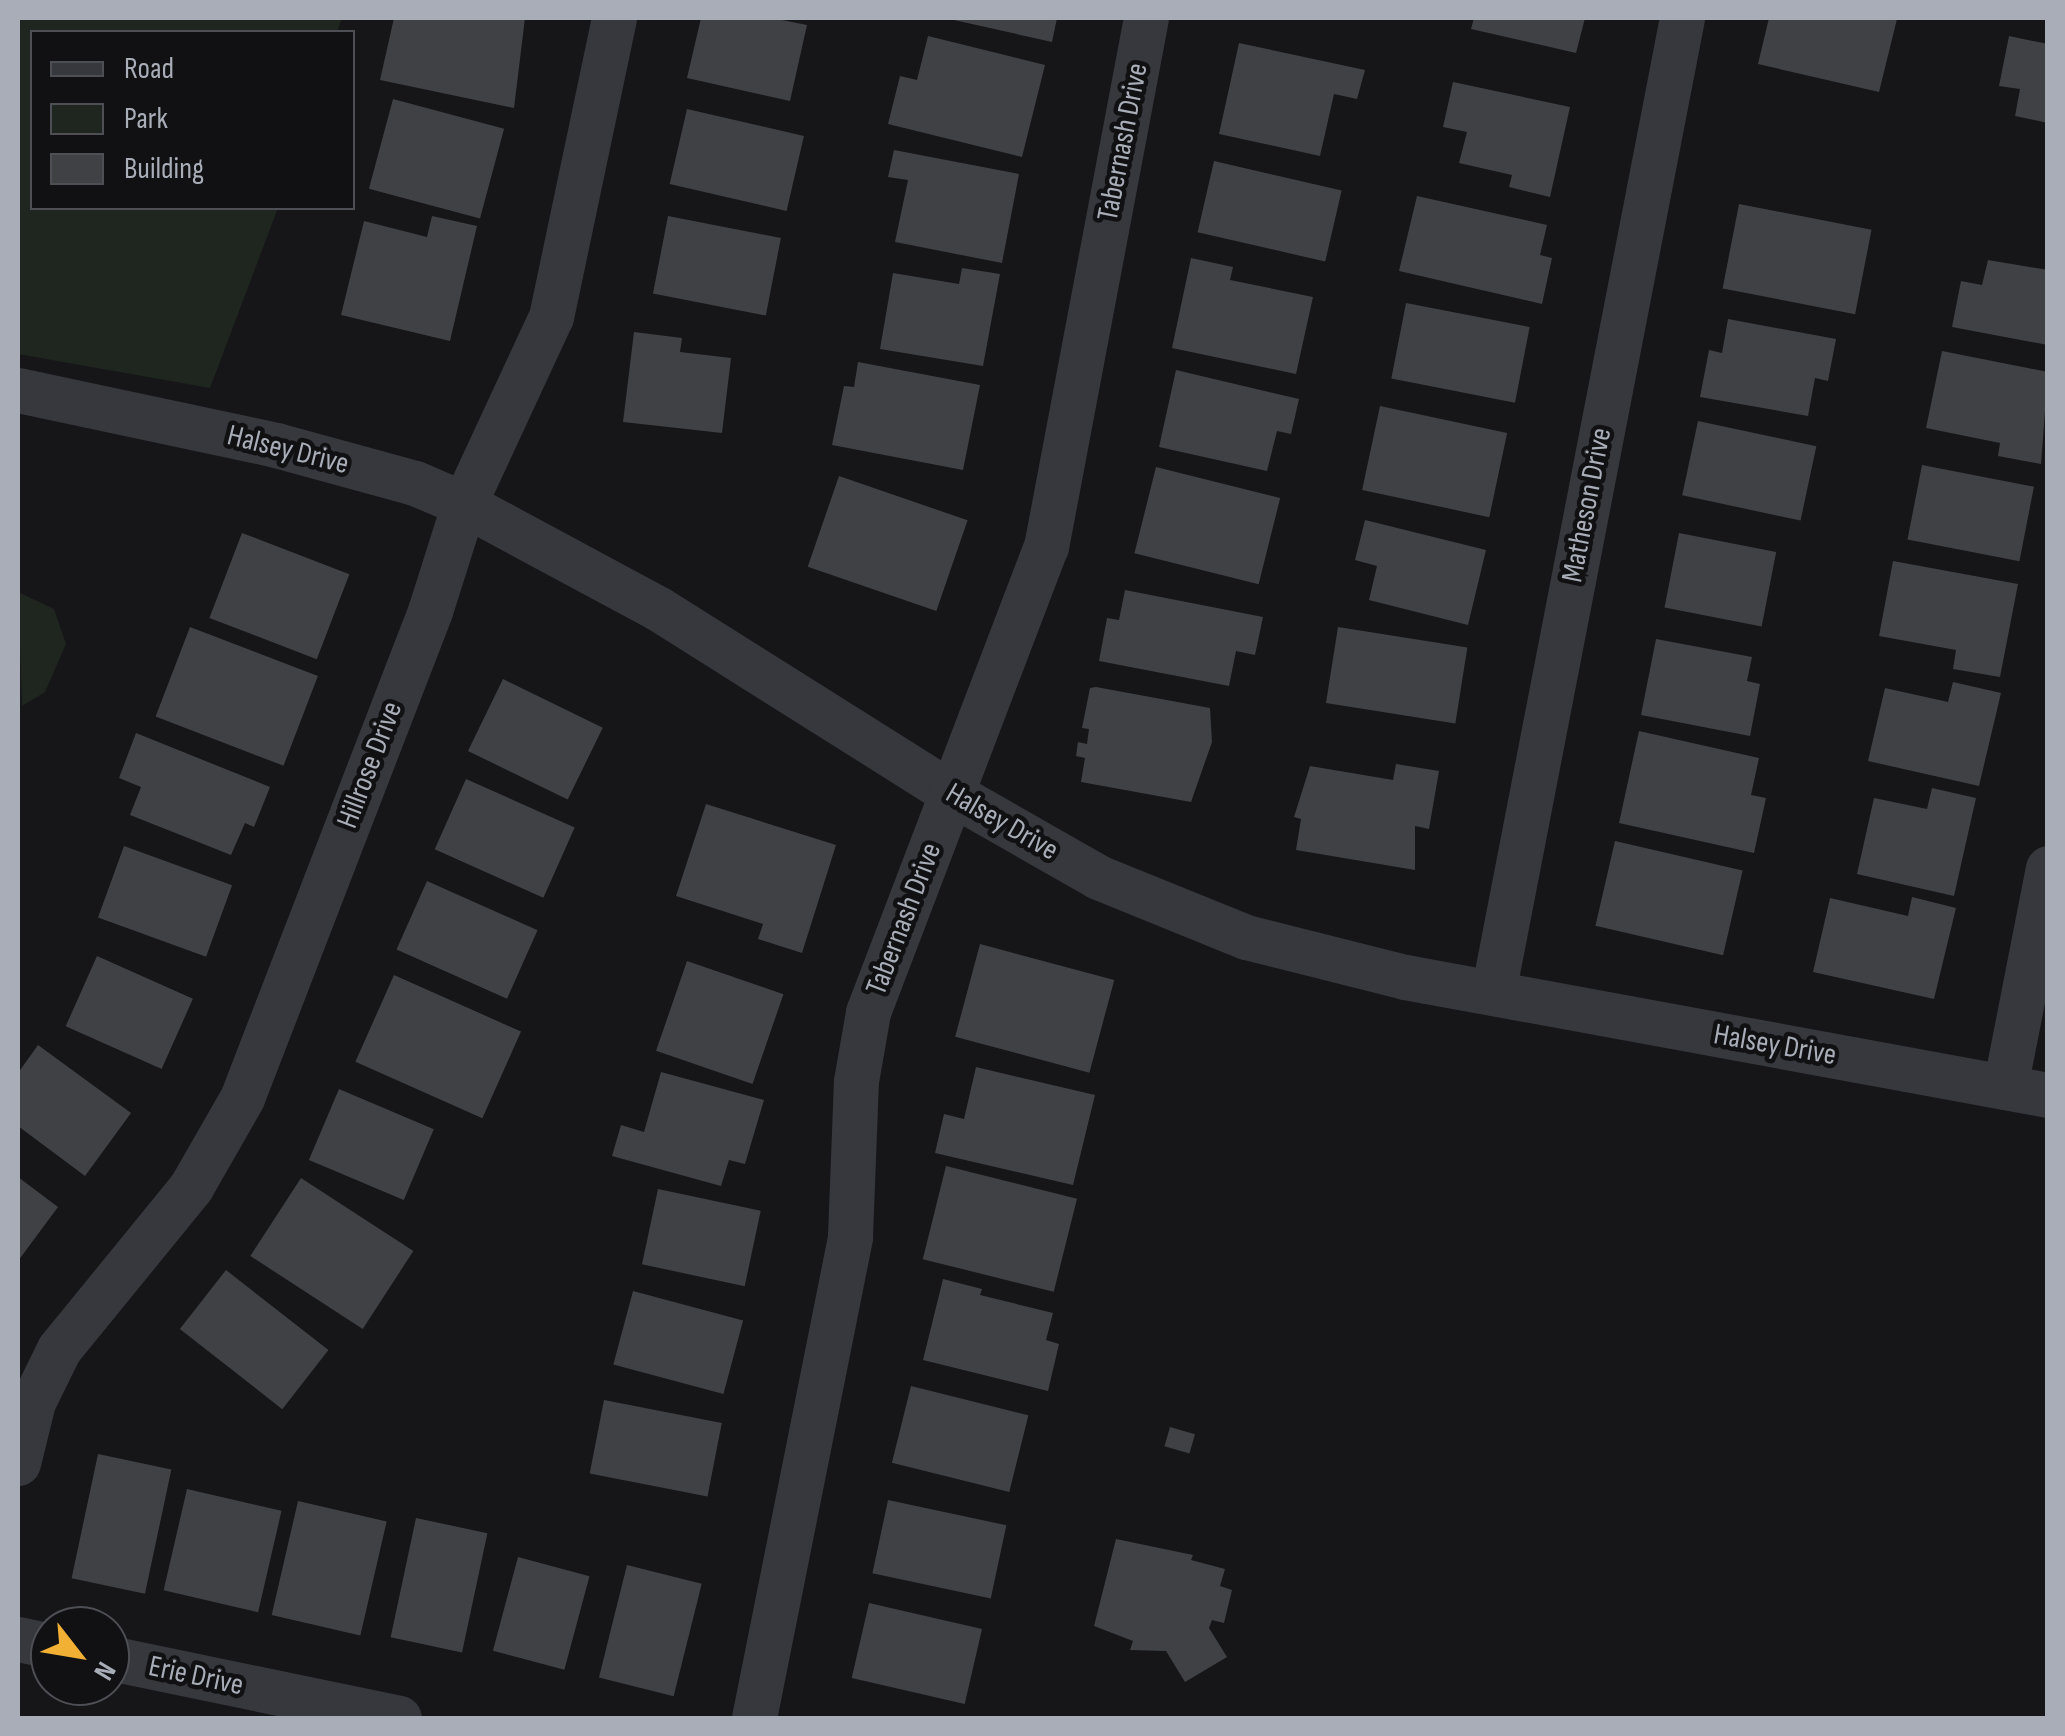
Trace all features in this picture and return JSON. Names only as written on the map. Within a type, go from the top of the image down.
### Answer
[{"type":"street","name":"Hillrose Drive","points":[[18,1463],[34,1402],[59,1348],[190,1187],[242,1098],[430,611],[464,504],[551,317],[614,18]]},
{"type":"street","name":"Tabernash Drive","points":[[754,1718],[850,1236],[856,1081],[868,1012],[1046,547],[1146,18]]},
{"type":"street","name":"Matheson Drive","points":[[1493,993],[1682,18]]},
{"type":"street","name":"Halsey Drive","points":[[18,390],[276,445],[415,483],[464,504],[659,608],[950,793],[1098,877],[1246,936],[1326,961],[2026,1091]]},
{"type":"street","points":[[2026,1091],[2048,868]]},
{"type":"street","name":"Erie Drive","points":[[130,1662],[399,1718]]},
{"type":"green space","points":[[18,18],[342,18],[338,30],[30,30],[30,210],[277,210],[210,388],[18,354]]},
{"type":"green space","points":[[18,592],[54,609],[66,644],[45,692],[22,706]]},
{"type":"building","points":[[394,18],[525,18],[514,108],[380,80]]},
{"type":"building","points":[[701,18],[772,18],[807,25],[790,101],[687,78]]},
{"type":"building","points":[[945,18],[1057,18],[1052,42]]},
{"type":"building","points":[[1474,18],[1585,18],[1576,53],[1471,29]]},
{"type":"building","points":[[1769,18],[1897,19],[1879,92],[1758,64]]},
{"type":"building","points":[[928,36],[1045,65],[1022,157],[888,124],[900,76],[917,80]]},
{"type":"building","points":[[2009,36],[2048,44],[2048,123],[2015,116],[2020,89],[1999,86]]},
{"type":"building","points":[[1239,43],[1365,70],[1357,99],[1334,94],[1320,156],[1219,134]]},
{"type":"building","points":[[1453,82],[1570,107],[1550,197],[1509,187],[1512,175],[1459,163],[1467,132],[1443,127]]},
{"type":"building","points":[[393,99],[504,129],[480,219],[369,189]]},
{"type":"building","points":[[687,109],[804,136],[787,211],[670,184]]},
{"type":"building","points":[[894,150],[1019,174],[1002,263],[895,242],[908,180],[888,177]]},
{"type":"building","points":[[1214,161],[1342,190],[1325,262],[1198,232]]},
{"type":"building","points":[[1417,196],[1547,225],[1540,255],[1552,258],[1542,304],[1399,271]]},
{"type":"building","points":[[1739,204],[1872,230],[1855,314],[1723,288]]},
{"type":"building","points":[[432,216],[477,226],[450,341],[341,315],[364,221],[427,237]]},
{"type":"building","points":[[668,216],[781,238],[766,315],[653,294]]},
{"type":"building","points":[[1191,258],[1233,267],[1230,280],[1313,297],[1296,374],[1172,348]]},
{"type":"building","points":[[1988,260],[2048,270],[2048,345],[1952,327],[1961,281],[1982,285]]},
{"type":"building","points":[[962,268],[1000,274],[983,366],[880,349],[893,273],[959,284]]},
{"type":"building","points":[[1406,303],[1530,327],[1515,403],[1391,379]]},
{"type":"building","points":[[1728,319],[1836,339],[1828,381],[1815,378],[1808,416],[1700,397],[1709,350],[1722,353]]},
{"type":"building","points":[[634,332],[682,338],[680,352],[731,358],[722,433],[623,422]]},
{"type":"building","points":[[1942,351],[2048,372],[2041,464],[1998,456],[2000,443],[1926,428]]},
{"type":"building","points":[[858,362],[980,385],[963,470],[832,445],[844,386],[854,387]]},
{"type":"building","points":[[1176,370],[1299,399],[1291,434],[1277,431],[1267,471],[1159,447]]},
{"type":"building","points":[[1380,406],[1507,433],[1489,517],[1362,490]]},
{"type":"building","points":[[1698,421],[1816,446],[1801,520],[1682,495]]},
{"type":"building","points":[[1922,465],[2034,487],[2019,561],[1907,540]]},
{"type":"building","points":[[1156,467],[1280,498],[1259,584],[1134,553]]},
{"type":"building","points":[[839,476],[968,520],[936,611],[808,567]]},
{"type":"building","points":[[1365,520],[1486,550],[1468,625],[1369,600],[1377,566],[1355,560]]},
{"type":"building","points":[[242,533],[349,574],[317,659],[209,618]]},
{"type":"building","points":[[1679,533],[1776,552],[1762,626],[1664,608]]},
{"type":"building","points":[[1893,561],[2018,584],[2000,677],[1953,669],[1956,650],[1879,636]]},
{"type":"building","points":[[1125,590],[1263,617],[1255,655],[1236,651],[1229,686],[1099,661],[1107,618],[1119,620]]},
{"type":"building","points":[[190,627],[318,676],[283,766],[156,717]]},
{"type":"building","points":[[1338,627],[1467,647],[1455,724],[1326,703]]},
{"type":"building","points":[[1656,639],[1752,657],[1747,681],[1760,684],[1750,736],[1641,715]]},
{"type":"building","points":[[503,679],[603,728],[568,800],[468,751]]},
{"type":"building","points":[[1953,682],[2001,693],[1979,786],[1868,761],[1885,688],[1948,702]]},
{"type":"building","points":[[1090,688],[1210,708],[1212,742],[1191,802],[1081,782],[1085,758],[1076,756],[1078,742],[1087,744],[1089,729],[1082,728]]},
{"type":"building","points":[[1639,731],[1759,758],[1751,795],[1766,798],[1754,853],[1619,823]]},
{"type":"building","points":[[136,733],[270,787],[254,827],[245,823],[231,855],[130,815],[141,787],[119,778]]},
{"type":"building","points":[[1396,764],[1439,771],[1429,829],[1415,826],[1415,870],[1296,850],[1301,819],[1294,817],[1310,766],[1393,780]]},
{"type":"building","points":[[466,779],[575,827],[543,898],[435,849]]},
{"type":"building","points":[[1932,788],[1976,798],[1954,896],[1857,874],[1874,798],[1927,809]]},
{"type":"building","points":[[706,804],[836,845],[802,953],[758,939],[763,924],[676,896]]},
{"type":"building","points":[[1615,841],[1743,870],[1723,955],[1595,926]]},
{"type":"building","points":[[124,846],[232,885],[206,957],[98,917]]},
{"type":"building","points":[[427,881],[538,930],[507,999],[396,950]]},
{"type":"building","points":[[1912,897],[1956,908],[1934,999],[1813,972],[1830,898],[1908,916]]},
{"type":"building","points":[[980,944],[1114,980],[1089,1073],[955,1037]]},
{"type":"building","points":[[97,956],[193,999],[162,1069],[66,1026]]},
{"type":"building","points":[[687,961],[783,994],[753,1084],[656,1051]]},
{"type":"building","points":[[394,975],[521,1032],[482,1118],[355,1062]]},
{"type":"building","points":[[38,1045],[131,1113],[85,1176],[18,1126],[18,1073]]},
{"type":"building","points":[[976,1067],[1095,1095],[1073,1185],[935,1153],[944,1114],[964,1119]]},
{"type":"building","points":[[661,1072],[764,1100],[745,1164],[729,1160],[721,1186],[612,1156],[621,1125],[644,1132]]},
{"type":"building","points":[[339,1089],[434,1129],[404,1200],[309,1160]]},
{"type":"building","points":[[946,1166],[1077,1199],[1054,1292],[923,1259]]},
{"type":"building","points":[[18,1177],[58,1207],[18,1261]]},
{"type":"building","points":[[301,1178],[413,1251],[363,1329],[250,1256]]},
{"type":"building","points":[[658,1189],[761,1211],[745,1286],[642,1264]]},
{"type":"building","points":[[226,1270],[328,1350],[282,1409],[180,1329]]},
{"type":"building","points":[[943,1279],[982,1289],[980,1295],[1053,1313],[1046,1340],[1059,1344],[1048,1391],[923,1360]]},
{"type":"building","points":[[633,1291],[743,1321],[723,1394],[613,1364]]},
{"type":"building","points":[[911,1386],[1028,1415],[1009,1492],[892,1463]]},
{"type":"building","points":[[604,1400],[722,1423],[707,1497],[590,1474]]},
{"type":"building","points":[[1170,1427],[1195,1434],[1189,1453],[1164,1446]]},
{"type":"building","points":[[98,1454],[171,1470],[145,1594],[72,1578]]},
{"type":"building","points":[[187,1489],[282,1511],[258,1612],[164,1590]]},
{"type":"building","points":[[888,1500],[1006,1525],[991,1599],[872,1573]]},
{"type":"building","points":[[298,1501],[387,1521],[360,1635],[272,1615]]},
{"type":"building","points":[[416,1518],[487,1533],[462,1653],[391,1637]]},
{"type":"building","points":[[1116,1539],[1193,1555],[1191,1560],[1225,1569],[1220,1586],[1232,1590],[1224,1623],[1212,1620],[1209,1628],[1227,1657],[1185,1682],[1166,1651],[1130,1650],[1133,1641],[1094,1626]]},
{"type":"building","points":[[518,1557],[589,1576],[564,1670],[493,1651]]},
{"type":"building","points":[[627,1565],[702,1584],[674,1696],[599,1678]]},
{"type":"building","points":[[869,1603],[982,1629],[965,1704],[852,1678]]}]
